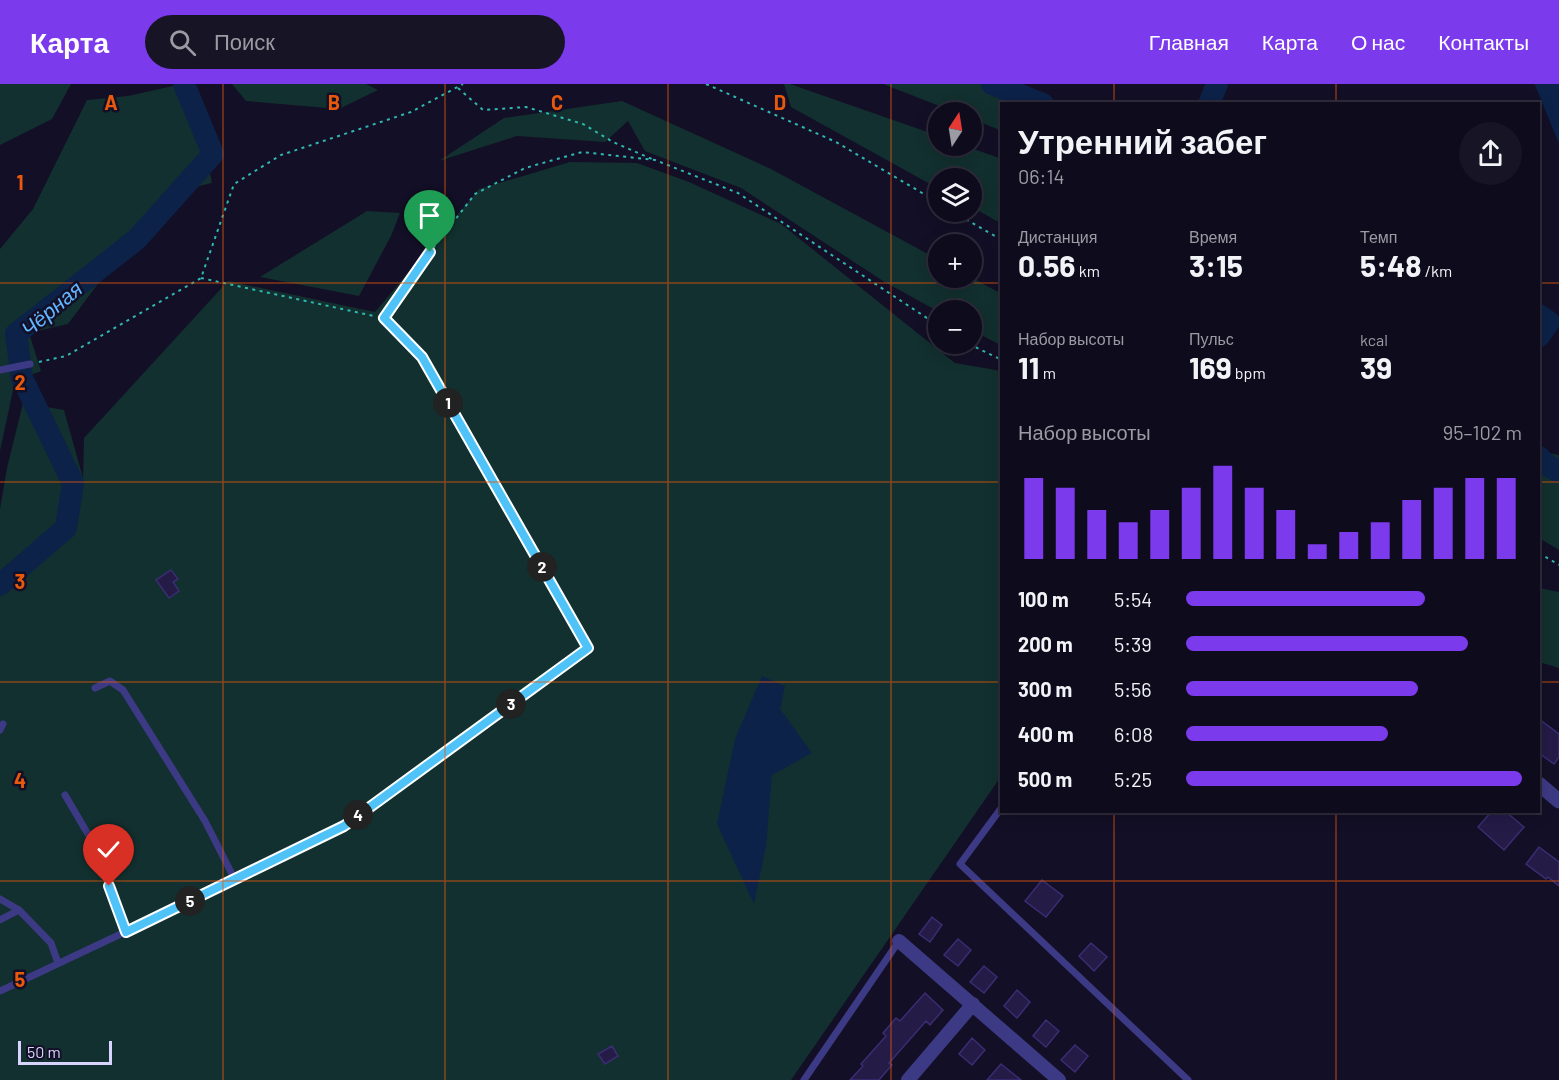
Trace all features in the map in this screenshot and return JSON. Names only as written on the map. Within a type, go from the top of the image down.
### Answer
[{"type":"street","points":[[1540,785],[1559,801]]},
{"type":"street","points":[[899,941],[1059,1080]]},
{"type":"street","points":[[908,1080],[973,1004]]},
{"type":"lane","points":[[0,991],[344,826],[588,648],[422,357],[384,318]]},
{"type":"lane","points":[[2,370],[30,364]]},
{"type":"lane","points":[[95,688],[110,681],[123,690],[205,821],[235,880]]},
{"type":"lane","points":[[65,795],[92,841],[126,932]]},
{"type":"lane","points":[[1000,810],[960,864],[1188,1080]]},
{"type":"lane","points":[[0,899],[19,910],[51,942],[58,963]]},
{"type":"lane","points":[[0,920],[19,910]]},
{"type":"lane","points":[[804,1080],[899,941]]},
{"type":"path","points":[[30,364],[66,356],[201,278],[234,184],[281,155],[411,112],[463,84]]},
{"type":"path","points":[[706,84],[836,142],[928,196]]},
{"type":"path","points":[[457,87],[483,110],[526,107],[583,124],[613,142],[738,193],[928,319]]},
{"type":"path","points":[[201,278],[384,318],[430,252],[475,194],[525,168],[582,152],[655,160]]},
{"type":"path","points":[[970,222],[1000,239]]},
{"type":"path","points":[[982,350],[1000,359]]},
{"type":"path","points":[[1540,554],[1559,565]]},
{"type":"green space","points":[[0,84],[71,84],[52,119],[0,145]]},
{"type":"green space","points":[[182,84],[192,84],[212,183],[165,194],[68,324],[29,333],[41,371],[15,381],[0,451],[0,249],[33,209],[87,100],[128,96]]},
{"type":"green space","points":[[232,84],[366,84],[378,90],[339,109],[246,101]]},
{"type":"green space","points":[[784,84],[790,84],[928,132],[928,156],[982,156],[982,152],[1000,158],[1000,223],[982,213],[982,168],[928,168],[928,183],[791,107]]},
{"type":"green space","points":[[883,84],[980,84],[1024,102],[1000,102],[1000,130],[982,123],[982,102],[929,102]]},
{"type":"green space","points":[[622,101],[771,169],[928,254],[928,288],[982,288],[982,283],[1000,293],[1000,345],[982,335],[982,300],[928,300],[928,306],[883,281],[741,188],[645,151],[628,121],[605,142],[517,136],[439,161],[504,118]]},
{"type":"green space","points":[[570,162],[637,163],[689,182],[781,224],[928,341],[928,354],[944,354],[955,363],[1000,371],[1000,778],[791,1080],[0,1080],[0,509],[7,468],[23,403],[64,410],[83,478],[84,438],[228,281],[375,312],[479,189]]},
{"type":"green space","points":[[367,211],[400,213],[391,236],[359,296],[260,277]]},
{"type":"green space","points":[[1540,451],[1559,455],[1559,550],[1540,539]]},
{"type":"green space","points":[[1540,588],[1559,592],[1559,668],[1540,662]]},
{"type":"water","points":[[1559,84],[1559,144],[1535,85]]},
{"type":"water","points":[[762,676],[785,686],[780,709],[812,753],[772,775],[766,846],[754,904],[717,824],[735,739]]},
{"type":"building","points":[[171,570],[178,579],[173,582],[179,591],[169,598],[156,580]]},
{"type":"building","points":[[1540,720],[1559,734],[1559,757],[1554,764],[1540,754]]},
{"type":"building","points":[[1490,813],[1507,813],[1524,827],[1504,850],[1478,827]]},
{"type":"building","points":[[1539,847],[1559,862],[1559,886],[1526,864]]},
{"type":"building","points":[[1042,880],[1063,896],[1046,917],[1025,901]]},
{"type":"building","points":[[932,917],[942,925],[930,942],[919,934]]},
{"type":"building","points":[[958,939],[971,950],[958,966],[944,955]]},
{"type":"building","points":[[1091,943],[1107,957],[1094,971],[1079,956]]},
{"type":"building","points":[[984,966],[997,977],[984,993],[970,982]]},
{"type":"building","points":[[1017,990],[1030,1002],[1017,1018],[1004,1006]]},
{"type":"building","points":[[925,993],[943,1010],[930,1025],[926,1021],[889,1063],[892,1065],[879,1080],[850,1080],[886,1036],[883,1033],[896,1018],[900,1021]]},
{"type":"building","points":[[1046,1020],[1059,1031],[1046,1047],[1033,1036]]},
{"type":"building","points":[[972,1038],[985,1050],[972,1065],[959,1054]]},
{"type":"building","points":[[1075,1045],[1088,1056],[1075,1072],[1061,1060]]},
{"type":"building","points":[[612,1046],[618,1056],[605,1064],[598,1054]]},
{"type":"building","points":[[1001,1064],[1021,1080],[987,1080]]},
{"type":"waterway","name":"Чёрная","points":[[0,585],[66,528],[73,483],[22,378],[16,334],[137,239],[213,154],[184,84]]},
{"type":"waterway","name":"Чёрная","points":[[992,84],[1038,102]]},
{"type":"waterway","points":[[1210,102],[1217,84]]},
{"type":"waterway","points":[[1540,316],[1549,322],[1540,335]]},
{"type":"waterway","points":[[1540,458],[1559,472]]},
{"type":"route","points":[[109,886],[126,932],[344,826],[588,648],[422,357],[384,318],[430,252]]}]
